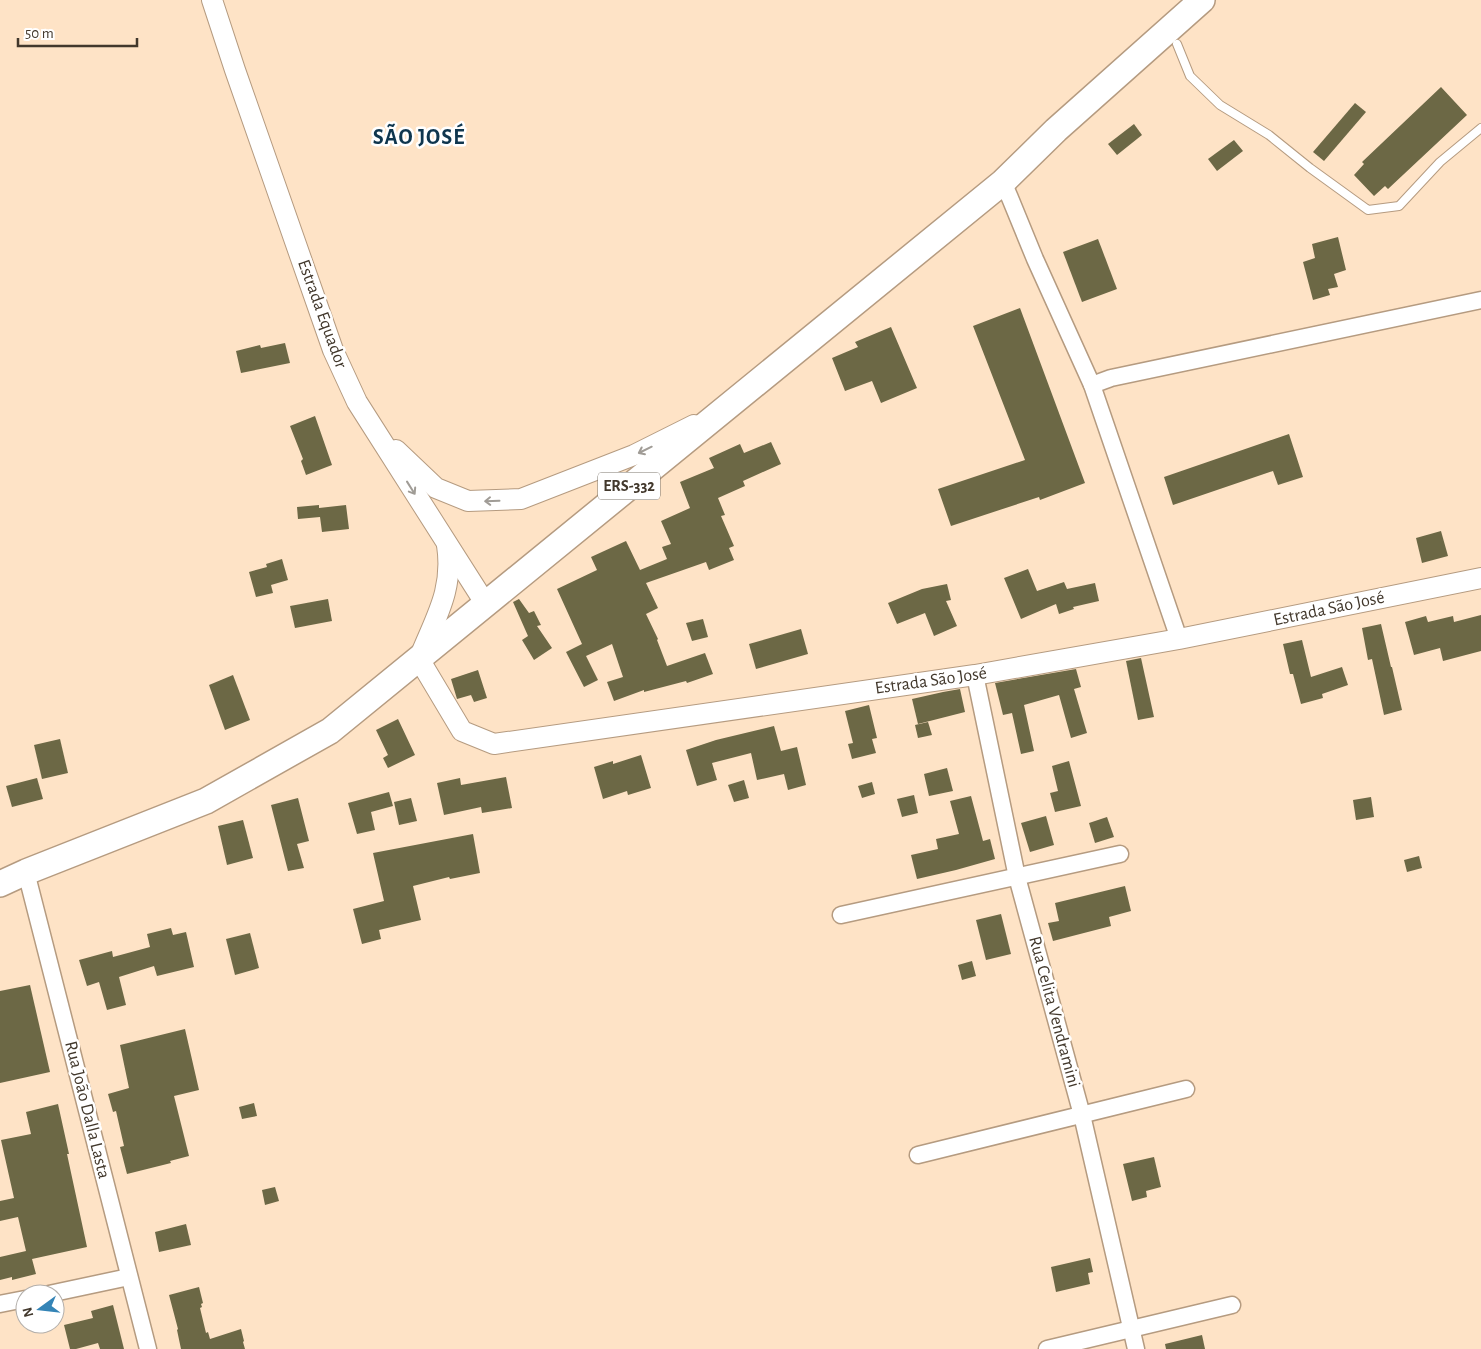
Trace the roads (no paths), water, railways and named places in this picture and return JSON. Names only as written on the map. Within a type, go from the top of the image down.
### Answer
[{"type":"main road","name":"ERS-332","points":[[0,884],[206,801],[330,731],[1003,182],[1056,130],[1202,0]]},
{"type":"street","name":"Estrada Equador","points":[[212,0],[333,350],[357,402],[485,603]]},
{"type":"street","points":[[1003,182],[1092,385],[1179,640]]},
{"type":"street","points":[[1092,385],[1112,378],[1481,300]]},
{"type":"street","points":[[357,402],[398,452],[436,488],[468,501],[521,499],[634,455],[720,412]]},
{"type":"street","points":[[419,659],[444,599],[449,576],[447,545]]},
{"type":"street","name":"Estrada São José","points":[[419,659],[462,731],[494,744],[975,675],[1179,640],[1481,578]]},
{"type":"street","name":"Rua Celita Vendramini","points":[[975,675],[1017,877],[1082,1115],[1136,1349]]},
{"type":"street","points":[[841,915],[1120,854]]},
{"type":"street","name":"Rua João Dalla Lasta","points":[[26,872],[148,1349]]},
{"type":"street","points":[[918,1155],[1186,1090]]},
{"type":"street","points":[[65,1290],[129,1277]]},
{"type":"street","points":[[0,1304],[15,1301]]},
{"type":"street","points":[[1047,1349],[1232,1305]]},
{"type":"lane","points":[[1177,44],[1190,76],[1220,105],[1269,135],[1310,168],[1368,210],[1399,206],[1440,162],[1481,128]]},
{"type":"district","name":"SÃO JOSÉ","points":[[419,137]]}]
